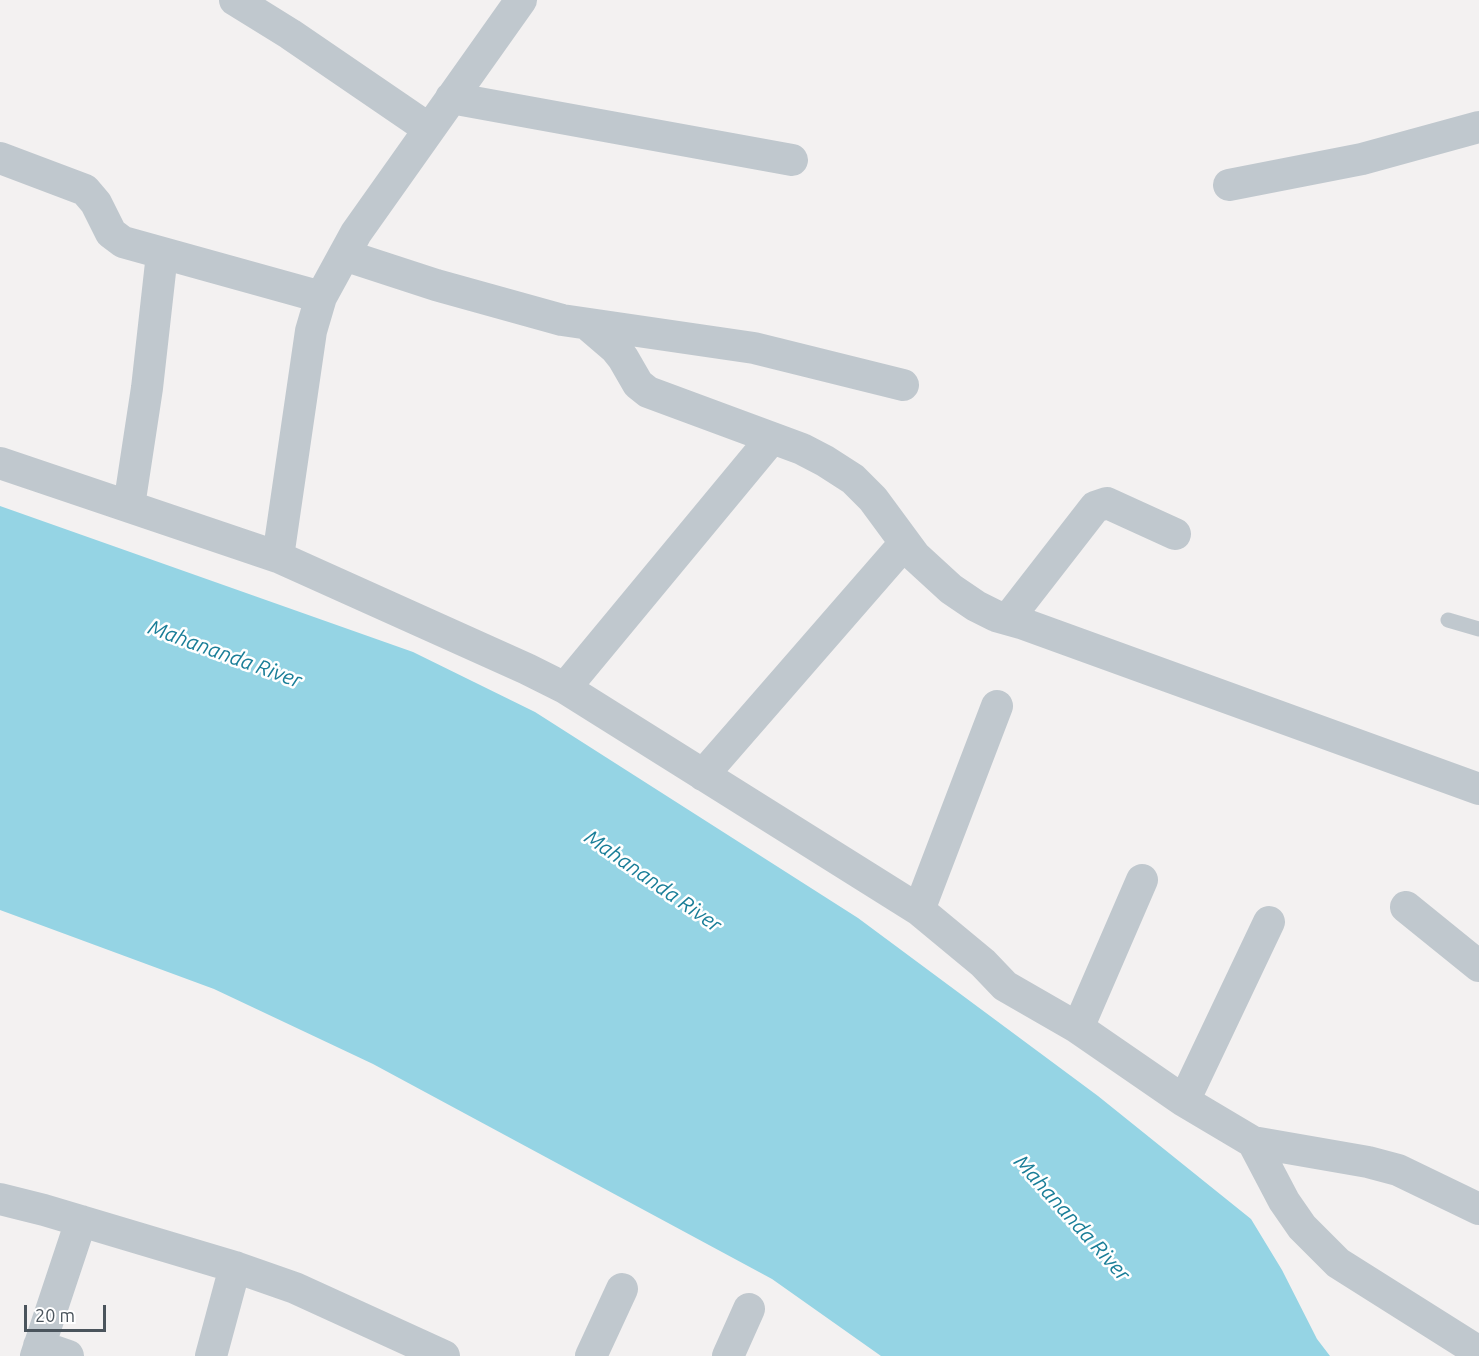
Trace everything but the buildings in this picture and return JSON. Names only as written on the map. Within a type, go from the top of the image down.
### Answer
[{"type":"street","points":[[236,0],[429,129]]},
{"type":"street","points":[[278,557],[311,331],[321,297],[356,233],[521,0]]},
{"type":"street","points":[[451,98],[792,160]]},
{"type":"street","points":[[1229,185],[1362,159],[1479,128]]},
{"type":"street","points":[[0,158],[85,190],[96,202],[111,233],[123,242],[321,297]]},
{"type":"street","points":[[129,506],[147,388],[162,254]]},
{"type":"street","points":[[344,255],[447,288],[562,320],[754,348],[903,385]]},
{"type":"street","points":[[587,324],[615,348],[638,384],[648,392],[772,438],[825,461],[853,479],[873,499],[915,556],[951,589],[976,606],[996,616],[1479,789]]},
{"type":"street","points":[[565,688],[772,438]]},
{"type":"street","points":[[0,463],[278,557],[565,688],[919,910],[983,963],[1005,986],[1078,1028],[1184,1101],[1253,1142],[1368,1162],[1398,1170],[1479,1209]]},
{"type":"street","points":[[1008,619],[1095,507],[1107,503],[1175,534]]},
{"type":"street","points":[[703,775],[906,543]]},
{"type":"street","points":[[919,910],[997,705]]},
{"type":"street","points":[[1078,1028],[1143,880]]},
{"type":"street","points":[[1406,907],[1479,966]]},
{"type":"street","points":[[1184,1101],[1269,922]]},
{"type":"street","points":[[1253,1142],[1284,1201],[1302,1227],[1338,1263],[1479,1352]]},
{"type":"street","points":[[0,1199],[235,1267],[295,1288],[444,1356]]},
{"type":"street","points":[[68,1356],[38,1351],[81,1221]]},
{"type":"street","points":[[211,1356],[235,1267]]},
{"type":"street","points":[[591,1356],[622,1289]]},
{"type":"street","points":[[728,1356],[749,1309]]},
{"type":"lane","points":[[1448,620],[1479,629]]},
{"type":"water","name":"Mahananda River","points":[[0,506],[413,652],[535,712],[858,918],[1098,1096],[1251,1219],[1282,1270],[1317,1339],[1330,1356],[881,1356],[772,1279],[373,1064],[214,989],[0,910]]}]
